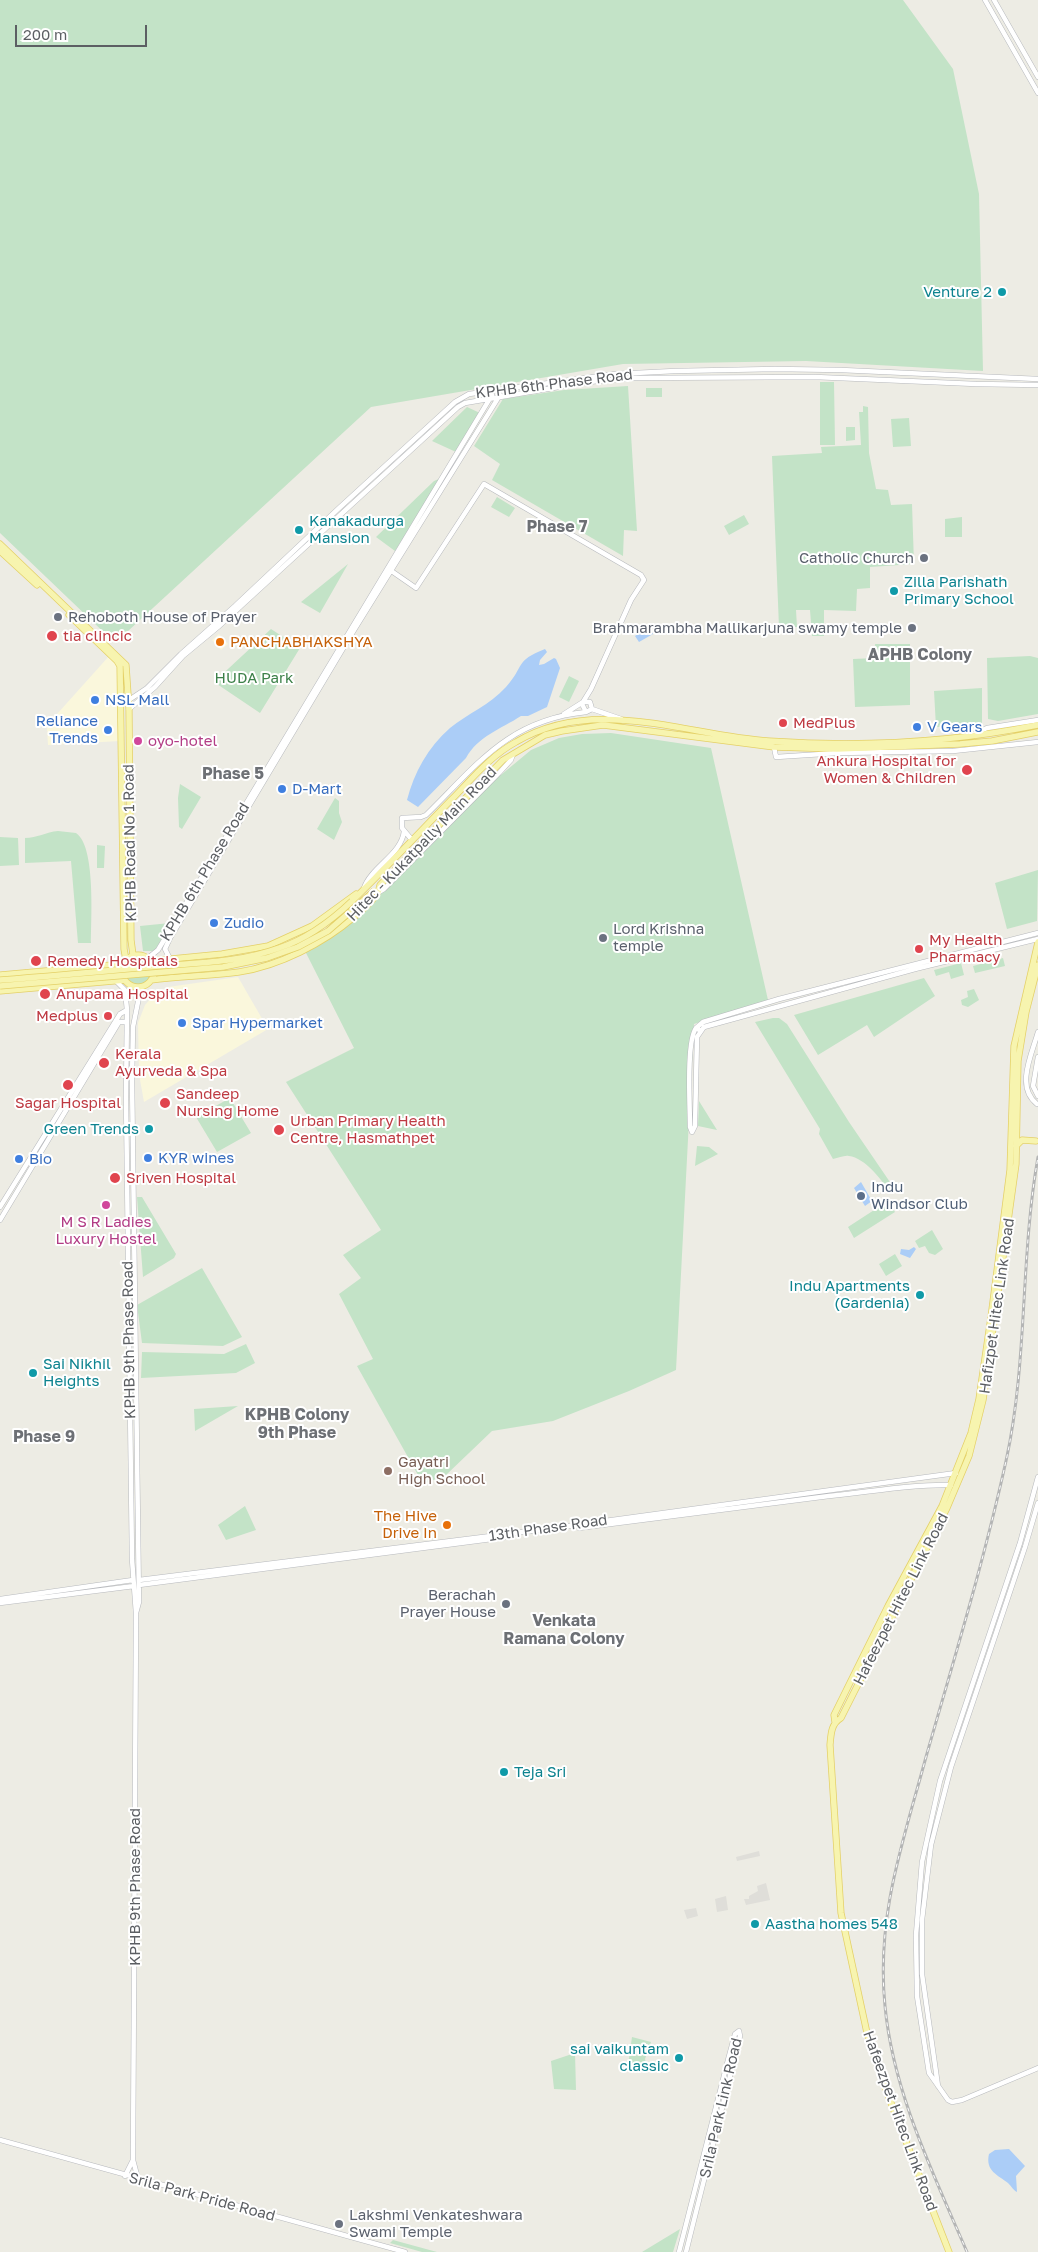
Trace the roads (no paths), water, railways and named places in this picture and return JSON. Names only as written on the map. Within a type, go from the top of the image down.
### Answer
[{"type":"main road","name":"KPHB Road No 1 Road","points":[[0,544],[38,583],[122,660],[128,672],[131,940],[133,955]]},
{"type":"main road","points":[[0,551],[38,583],[120,666],[124,949],[124,962],[122,972],[125,980],[132,986],[142,987],[151,980],[154,970],[149,959],[141,955],[133,955],[124,962],[0,975]]},
{"type":"main road","name":"Hitec - Kukatpally Main Road","points":[[149,959],[170,959],[251,950],[278,942],[312,926],[362,891],[482,768],[515,742],[546,727],[565,722],[584,719],[621,719],[768,741],[844,743],[991,738]]},
{"type":"main road","name":"Hitec - Kukatpally Main Road","points":[[151,980],[239,972],[284,958],[341,928],[480,782],[514,753],[545,735],[603,725],[774,747],[852,749],[991,738]]},
{"type":"main road","points":[[991,738],[1038,725]]},
{"type":"main road","points":[[991,738],[1038,732]]},
{"type":"main road","points":[[0,986],[223,967],[267,958],[298,947],[328,931],[378,889]]},
{"type":"main road","points":[[0,980],[192,964],[254,955],[279,949],[301,939],[334,917],[362,891]]},
{"type":"main road","points":[[959,1473],[971,1433],[978,1399],[1010,1170],[1014,1046],[1038,940]]},
{"type":"main road","points":[[198,956],[200,975]]},
{"type":"main road","name":"Hafizpet Hitec Link Road","points":[[959,1473],[975,1436],[983,1400],[1007,1238],[1016,1146],[1018,1061],[1026,1012],[1038,965]]},
{"type":"main road","points":[[0,991],[125,980]]},
{"type":"main road","points":[[1016,1146],[1022,1140],[1036,1141]]},
{"type":"main road","name":"Hafeezpet Hitec Link Road","points":[[949,2252],[872,2051],[841,1913],[830,1745],[835,1722],[834,1714],[859,1664],[945,1507],[959,1473]]},
{"type":"street","points":[[985,0],[1038,93]]},
{"type":"street","points":[[994,0],[1038,76]]},
{"type":"street","name":"KPHB 6th Phase Road","points":[[128,700],[147,688],[169,664],[210,630],[455,402],[468,394],[631,376],[774,369],[1038,379]]},
{"type":"street","name":"KPHB 6th Phase Road","points":[[129,709],[155,687],[183,656],[218,627],[458,407],[470,401],[631,376],[815,377],[1038,385]]},
{"type":"street","points":[[492,397],[494,390]]},
{"type":"street","points":[[500,395],[502,390]]},
{"type":"street","name":"KPHB 6th Phase Road","points":[[149,959],[158,950],[175,919],[390,570],[500,395]]},
{"type":"street","name":"KPHB 6th Phase Road","points":[[170,959],[166,949],[170,938],[492,397]]},
{"type":"street","points":[[390,570],[416,588],[484,484],[643,578],[584,702],[582,708],[586,712]]},
{"type":"street","points":[[412,840],[404,831],[400,820],[405,817],[421,817],[426,815],[499,744],[532,724],[564,714],[586,712],[592,706],[591,688]]},
{"type":"street","points":[[584,702],[621,719]]},
{"type":"street","points":[[564,714],[584,702]]},
{"type":"street","points":[[964,738],[987,728],[1038,720]]},
{"type":"street","points":[[774,747],[776,757],[838,753],[953,751],[1038,742]]},
{"type":"street","points":[[362,891],[370,877],[402,839],[404,831]]},
{"type":"street","points":[[698,1029],[695,1126],[692,1132],[690,1127],[690,1070],[692,1037],[703,1022],[779,999],[1038,933]]},
{"type":"street","points":[[698,1029],[710,1024],[965,957],[1038,940]]},
{"type":"street","points":[[964,951],[965,957]]},
{"type":"street","name":"KPHB 9th Phase Road","points":[[116,981],[125,990],[127,1010],[137,1602],[133,2160],[138,2180]]},
{"type":"street","name":"KPHB 9th Phase Road","points":[[136,1583],[132,1027],[142,987]]},
{"type":"street","points":[[0,1207],[120,1014],[127,1010]]},
{"type":"street","points":[[0,1220],[119,1022],[126,1022]]},
{"type":"street","points":[[1037,1104],[1028,1094],[1026,1080],[1038,1032]]},
{"type":"street","points":[[1038,1057],[1033,1086],[1038,1096]]},
{"type":"street","name":"13th Phase Road","points":[[136,1583],[607,1522],[904,1479],[959,1473]]},
{"type":"street","points":[[1038,1477],[1018,1552],[940,1781],[924,1845],[917,1913],[915,1975],[920,2024],[929,2073],[943,2095],[952,2102],[1038,2068]]},
{"type":"street","points":[[904,1479],[904,1488]]},
{"type":"street","name":"13th Phase Road","points":[[607,1522],[904,1488],[954,1486]]},
{"type":"street","points":[[938,2087],[922,1974],[922,1920],[931,1845],[951,1768],[1026,1547],[1038,1503]]},
{"type":"street","points":[[0,1600],[136,1583]]},
{"type":"street","points":[[0,1603],[136,1583]]},
{"type":"street","name":"Srila Park Link Road","points":[[679,2252],[733,2039],[739,2031],[740,2036],[711,2158],[686,2252]]},
{"type":"street","name":"Srila Park Pride Road","points":[[0,2140],[138,2180],[405,2252]]},
{"type":"street","name":"KPHB 9th Phase Road","points":[[124,2176],[133,2160]]},
{"type":"water","points":[[649,627],[653,634],[639,642],[635,636]]},
{"type":"water","points":[[545,649],[547,652],[540,660],[539,665],[554,658],[560,668],[547,707],[528,716],[521,716],[483,738],[418,807],[407,800],[418,770],[442,735],[500,693],[528,657]]},
{"type":"water","points":[[861,1182],[872,1201],[865,1206],[854,1188]]},
{"type":"water","points":[[914,1247],[916,1249],[910,1258],[900,1254],[901,1249],[909,1250]]},
{"type":"water","points":[[1009,2149],[1025,2166],[1016,2176],[1017,2192],[993,2172],[988,2160],[989,2154],[995,2150]]},
{"type":"railway","points":[[967,2252],[916,2132],[896,2070],[885,2006],[884,1941],[888,1910],[901,1849],[958,1647],[1006,1461],[1018,1386],[1028,1233],[1038,1157]]},
{"type":"place","name":"Venture 2","points":[[1002,292]]},
{"type":"place","name":"Kanakadurga Mansion","points":[[299,530]]},
{"type":"place","name":"Catholic Church","points":[[924,558]]},
{"type":"place","name":"Zilla Parishath Primary School","points":[[894,591]]},
{"type":"place","name":"Rehoboth House of Prayer","points":[[58,617]]},
{"type":"place","name":"Brahmarambha Mallikarjuna swamy temple","points":[[912,628]]},
{"type":"place","name":"tia clincic","points":[[52,636]]},
{"type":"place","name":"PANCHABHAKSHYA","points":[[220,642]]},
{"type":"place","name":"NSL Mall","points":[[95,700]]},
{"type":"place","name":"MedPlus","points":[[783,723]]},
{"type":"place","name":"V Gears","points":[[917,727]]},
{"type":"place","name":"Reliance Trends","points":[[108,730]]},
{"type":"place","name":"oyo-hotel","points":[[138,741]]},
{"type":"place","name":"Ankura Hospital for Women & Children","points":[[967,770]]},
{"type":"place","name":"D-Mart","points":[[282,789]]},
{"type":"place","name":"Zudio","points":[[214,923]]},
{"type":"place","name":"Lord Krishna temple","points":[[603,938]]},
{"type":"place","name":"My Health Pharmacy","points":[[919,949]]},
{"type":"place","name":"Remedy Hospitals","points":[[36,961]]},
{"type":"place","name":"Anupama Hospital","points":[[45,994]]},
{"type":"place","name":"Medplus","points":[[108,1016]]},
{"type":"place","name":"Spar Hypermarket","points":[[182,1023]]},
{"type":"place","name":"Kerala Ayurveda & Spa","points":[[104,1063]]},
{"type":"place","name":"Sagar Hospital","points":[[68,1085]]},
{"type":"place","name":"Sandeep Nursing Home","points":[[165,1103]]},
{"type":"place","name":"Green Trends","points":[[149,1129]]},
{"type":"place","name":"Urban Primary Health Centre, Hasmathpet","points":[[279,1130]]},
{"type":"place","name":"KYR wines","points":[[148,1158]]},
{"type":"place","name":"Bio","points":[[19,1159]]},
{"type":"place","name":"Sriven Hospital","points":[[115,1178]]},
{"type":"place","name":"Indu Windsor Club","points":[[861,1196]]},
{"type":"place","name":"M S R Ladies Luxury Hostel","points":[[106,1205]]},
{"type":"place","name":"Indu Apartments (Gardenia)","points":[[920,1295]]},
{"type":"place","name":"Sai Nikhil Heights","points":[[33,1373]]},
{"type":"place","name":"Gayatri High School","points":[[388,1471]]},
{"type":"place","name":"The Hive Drive In","points":[[447,1525]]},
{"type":"place","name":"Berachah Prayer House","points":[[506,1604]]},
{"type":"place","name":"Teja Sri","points":[[504,1772]]},
{"type":"place","name":"Aastha homes 548","points":[[755,1924]]},
{"type":"place","name":"sai vaikuntam classic","points":[[679,2058]]},
{"type":"place","name":"Lakshmi Venkateshwara Swami Temple","points":[[339,2224]]},
{"type":"district","name":"Phase 7","points":[[557,527]]},
{"type":"district","name":"APHB Colony","points":[[920,655]]},
{"type":"district","name":"Phase 5","points":[[233,774]]},
{"type":"district","name":"KPHB Colony 9th Phase","points":[[297,1424]]},
{"type":"district","name":"Phase 9","points":[[44,1437]]},
{"type":"district","name":"Venkata Ramana Colony","points":[[564,1630]]},
{"type":"park label","name":"HUDA Park","points":[[254,678]]}]
